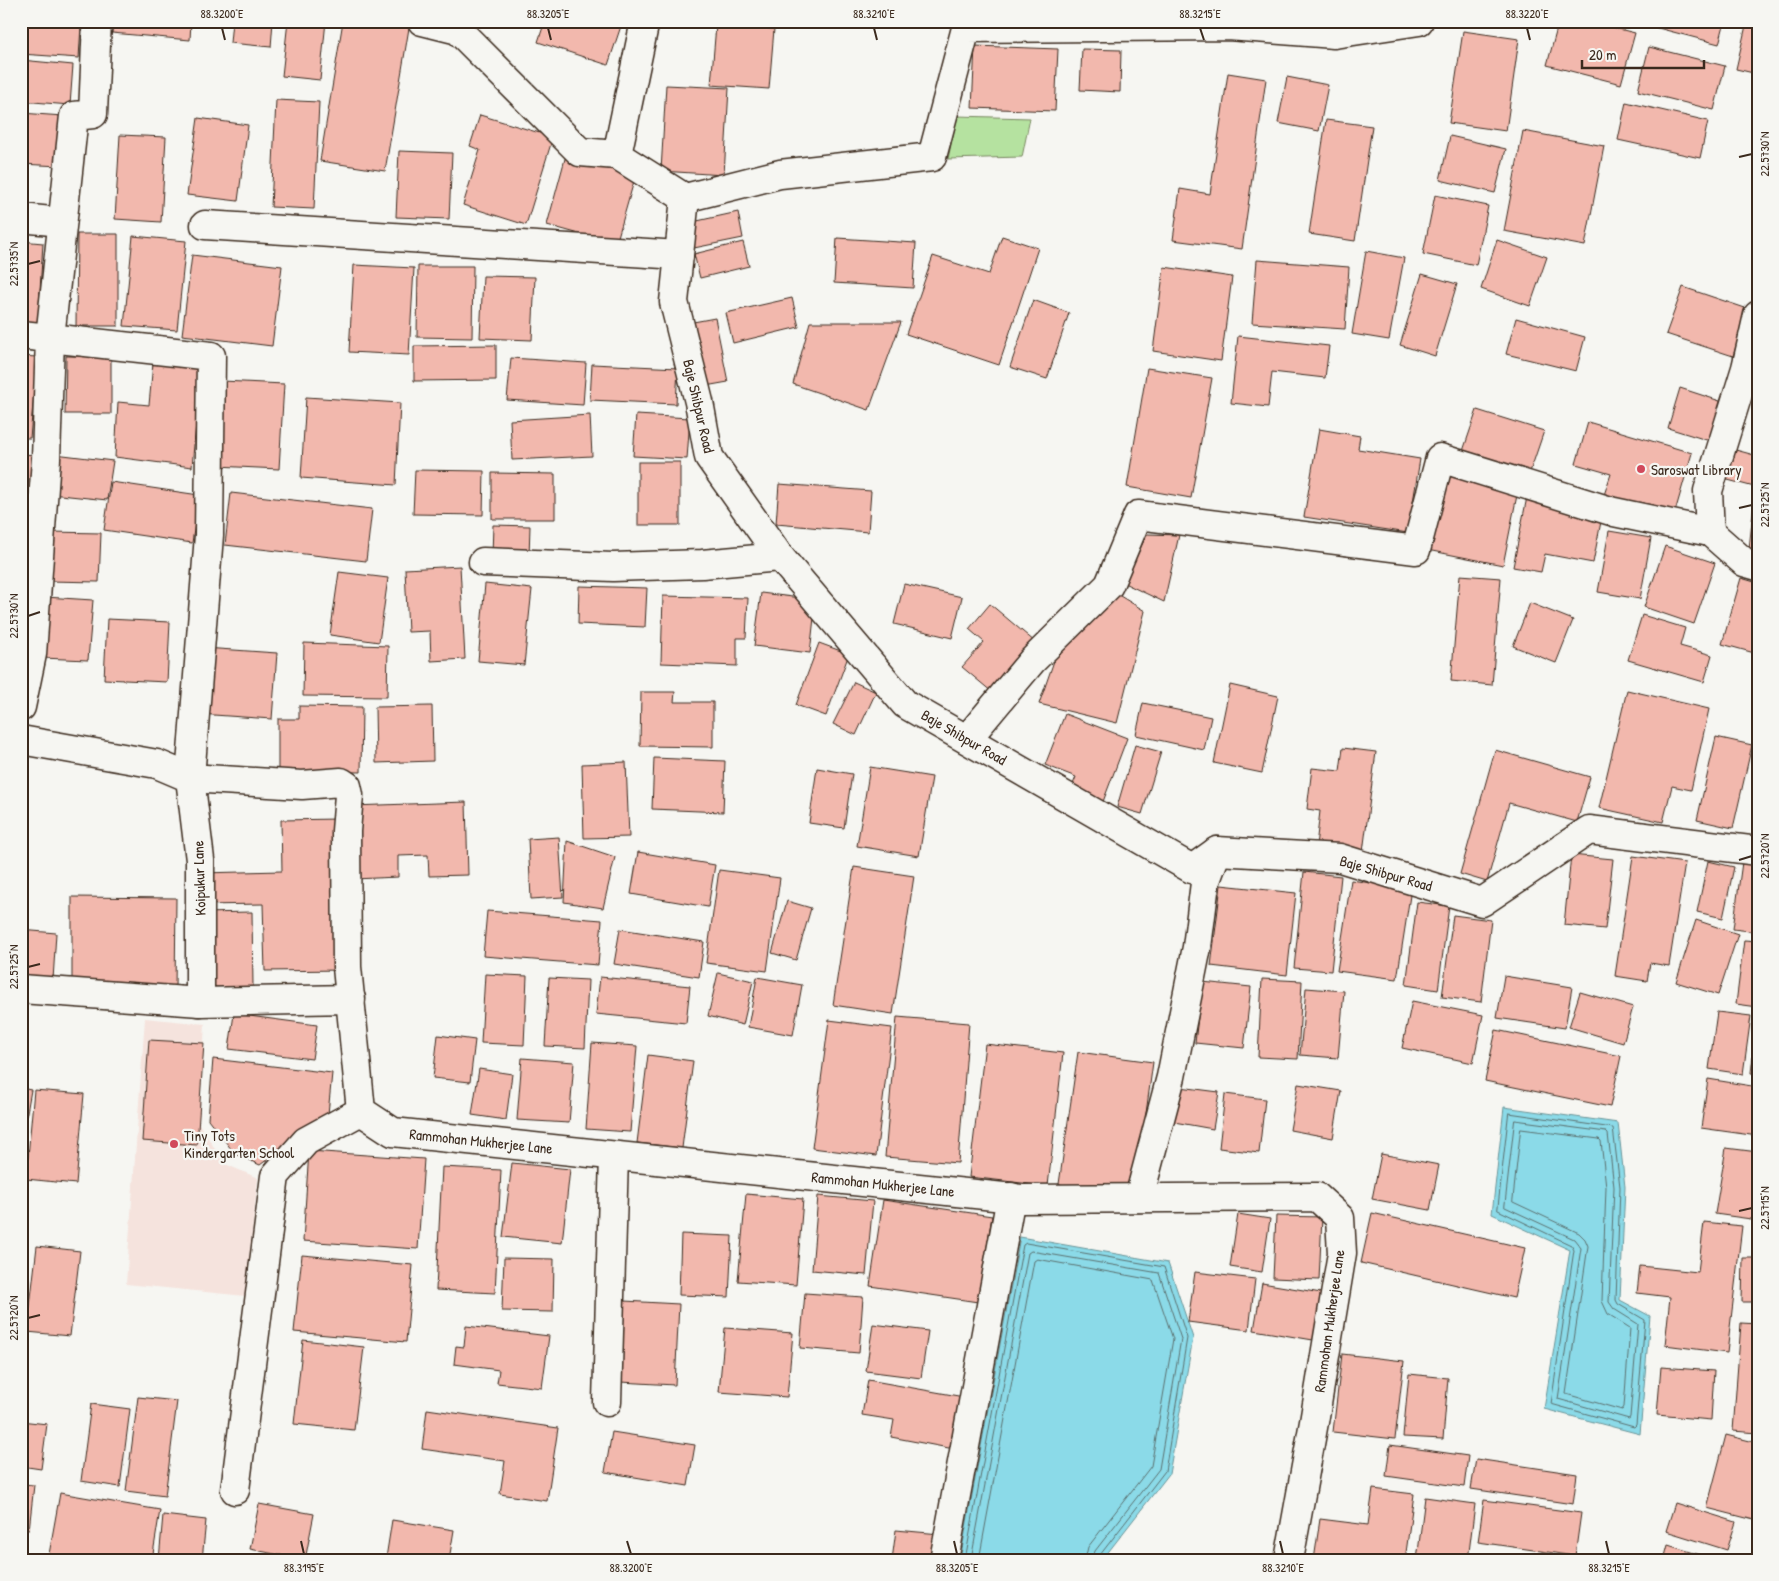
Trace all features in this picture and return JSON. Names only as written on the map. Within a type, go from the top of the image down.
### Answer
[{"type":"street","points":[[21,707],[34,635],[46,460],[50,338],[62,222],[74,116],[93,114],[97,21]]},
{"type":"street","points":[[422,21],[458,30],[580,152],[617,155],[686,198],[780,174],[932,157],[966,28],[1228,26],[1334,34],[1419,21]]},
{"type":"street","points":[[617,155],[645,21]]},
{"type":"street","name":"Baje Shibpur Road","points":[[686,198],[674,302],[710,458],[780,557],[905,704],[1192,869],[1217,851],[1340,858],[1482,902],[1588,830],[1758,851]]},
{"type":"street","points":[[21,218],[62,222]]},
{"type":"street","points":[[205,225],[679,255]]},
{"type":"street","points":[[1710,532],[1708,491],[1746,368],[1758,315]]},
{"type":"street","points":[[21,335],[50,338]]},
{"type":"street","name":"Koipukur Lane","points":[[50,338],[211,356],[209,535],[190,778],[200,860],[200,1002]]},
{"type":"street","points":[[967,739],[1032,660],[1109,585],[1138,515],[1416,550],[1440,458],[1614,512],[1710,532],[1744,562],[1758,566]]},
{"type":"street","points":[[483,562],[614,567],[702,564],[780,557]]},
{"type":"street","points":[[21,740],[157,764],[190,778],[302,784],[341,782],[347,786],[349,795],[346,831],[347,967],[360,1111],[306,1141],[275,1176],[235,1490]]},
{"type":"street","points":[[1139,1198],[1171,1076],[1197,947],[1205,883],[1217,851]]},
{"type":"street","points":[[21,989],[200,1002],[351,999]]},
{"type":"street","name":"Rammohan Mukherjee Lane","points":[[360,1111],[394,1132],[1022,1199],[1317,1197],[1340,1218],[1342,1253],[1289,1560]]},
{"type":"street","points":[[608,1402],[614,1156]]},
{"type":"street","points":[[944,1560],[1011,1197]]},
{"type":"shaded area","name":"Tiny Tots Kindergarten School","points":[[145,1018],[205,1024],[199,1124],[225,1164],[258,1178],[245,1296],[126,1284]]},
{"type":"green space","points":[[957,116],[1030,118],[1022,157],[948,159]]},
{"type":"water","points":[[1504,1107],[1618,1123],[1625,1187],[1620,1300],[1650,1316],[1640,1434],[1544,1409],[1570,1250],[1492,1214]]},
{"type":"water","points":[[1020,1237],[1168,1263],[1193,1338],[1169,1474],[1102,1560],[960,1560]]},
{"type":"building","points":[[113,21],[191,21],[190,40],[112,33]]},
{"type":"building","points":[[232,21],[273,21],[271,47],[230,43]]},
{"type":"building","points":[[288,21],[326,21],[320,80],[282,76]]},
{"type":"building","points":[[343,21],[364,21],[409,28],[385,171],[320,161]]},
{"type":"building","points":[[545,21],[618,21],[622,23],[608,65],[538,42]]},
{"type":"building","points":[[1559,21],[1587,21],[1635,33],[1621,84],[1547,65]]},
{"type":"building","points":[[1655,21],[1725,21],[1719,44],[1654,27]]},
{"type":"building","points":[[1747,21],[1758,21],[1758,74],[1736,69]]},
{"type":"building","points":[[21,22],[81,25],[79,58],[21,54]]},
{"type":"building","points":[[716,25],[774,29],[769,89],[711,85]]},
{"type":"building","points":[[1463,31],[1519,39],[1506,131],[1449,123]]},
{"type":"building","points":[[975,46],[1058,49],[1055,111],[972,108]]},
{"type":"building","points":[[1649,47],[1725,66],[1714,110],[1638,91]]},
{"type":"building","points":[[1082,49],[1121,50],[1120,92],[1080,90]]},
{"type":"building","points":[[21,60],[73,65],[70,105],[21,101]]},
{"type":"building","points":[[1228,73],[1266,79],[1242,249],[1173,240],[1180,189],[1210,194]]},
{"type":"building","points":[[1287,77],[1328,85],[1319,131],[1278,123]]},
{"type":"building","points":[[666,85],[729,88],[724,175],[661,171]]},
{"type":"building","points":[[276,100],[319,102],[314,209],[271,207]]},
{"type":"building","points":[[1626,102],[1708,121],[1700,158],[1618,140]]},
{"type":"building","points":[[21,113],[63,116],[60,166],[21,164]]},
{"type":"building","points":[[480,115],[553,137],[526,225],[463,205],[480,150],[470,146]]},
{"type":"building","points":[[198,118],[248,125],[238,201],[187,195]]},
{"type":"building","points":[[1326,120],[1372,126],[1355,241],[1309,234]]},
{"type":"building","points":[[1523,131],[1604,146],[1585,246],[1504,231]]},
{"type":"building","points":[[120,135],[166,137],[161,222],[115,219]]},
{"type":"building","points":[[1450,136],[1506,149],[1495,193],[1440,180]]},
{"type":"building","points":[[399,151],[452,153],[449,219],[396,217]]},
{"type":"building","points":[[566,155],[636,174],[616,244],[547,225]]},
{"type":"building","points":[[1435,195],[1488,206],[1476,265],[1423,254]]},
{"type":"building","points":[[738,212],[743,238],[694,248],[688,223]]},
{"type":"building","points":[[77,234],[118,234],[118,326],[76,326]]},
{"type":"building","points":[[133,236],[186,241],[177,330],[124,326]]},
{"type":"building","points":[[1002,236],[1038,248],[999,365],[906,334],[933,256],[989,274]]},
{"type":"building","points":[[837,238],[916,243],[913,288],[834,283]]},
{"type":"building","points":[[1497,240],[1547,257],[1530,306],[1481,289]]},
{"type":"building","points":[[21,241],[43,243],[38,322],[21,321]]},
{"type":"building","points":[[743,242],[749,266],[700,278],[694,254]]},
{"type":"building","points":[[1366,251],[1404,258],[1389,340],[1352,334]]},
{"type":"building","points":[[192,255],[282,266],[272,346],[182,335]]},
{"type":"building","points":[[1257,260],[1349,267],[1345,329],[1252,323]]},
{"type":"building","points":[[354,265],[414,268],[409,355],[349,352]]},
{"type":"building","points":[[418,266],[473,266],[472,338],[417,337]]},
{"type":"building","points":[[1164,267],[1232,277],[1221,361],[1153,351]]},
{"type":"building","points":[[1422,274],[1457,284],[1435,356],[1400,345]]},
{"type":"building","points":[[483,276],[535,277],[532,340],[480,338]]},
{"type":"building","points":[[1683,287],[1748,309],[1733,356],[1666,334]]},
{"type":"building","points":[[792,298],[799,327],[733,343],[726,313]]},
{"type":"building","points":[[1033,300],[1069,313],[1047,379],[1010,367]]},
{"type":"building","points":[[715,318],[728,382],[700,387],[688,323]]},
{"type":"building","points":[[1516,318],[1585,337],[1576,371],[1506,354]]},
{"type":"building","points":[[810,322],[901,322],[869,410],[793,384]]},
{"type":"building","points":[[1238,336],[1329,346],[1325,378],[1272,372],[1268,407],[1231,403]]},
{"type":"building","points":[[496,345],[496,380],[414,381],[414,346]]},
{"type":"building","points":[[21,356],[37,357],[30,438],[21,438]]},
{"type":"building","points":[[66,356],[111,356],[111,414],[65,414]]},
{"type":"building","points":[[511,358],[586,363],[583,405],[507,400]]},
{"type":"building","points":[[153,363],[201,367],[192,467],[115,457],[118,402],[149,405]]},
{"type":"building","points":[[592,364],[678,368],[676,404],[590,400]]},
{"type":"building","points":[[1147,368],[1212,378],[1191,498],[1127,487]]},
{"type":"building","points":[[222,381],[284,384],[279,469],[217,466]]},
{"type":"building","points":[[1680,388],[1726,403],[1713,442],[1668,428]]},
{"type":"building","points":[[306,397],[400,403],[396,485],[301,478]]},
{"type":"building","points":[[1477,410],[1544,431],[1529,475],[1462,454]]},
{"type":"building","points":[[590,415],[592,456],[512,460],[510,420]]},
{"type":"building","points":[[636,415],[690,418],[687,459],[633,456]]},
{"type":"building","name":"Saroswat Library","points":[[1588,422],[1692,453],[1673,519],[1603,498],[1611,474],[1576,464]]},
{"type":"building","points":[[1319,429],[1360,436],[1358,449],[1420,459],[1408,533],[1304,517]]},
{"type":"building","points":[[1732,449],[1758,456],[1758,488],[1724,479]]},
{"type":"building","points":[[21,454],[37,455],[30,555],[21,555]]},
{"type":"building","points":[[55,454],[113,461],[107,500],[51,494]]},
{"type":"building","points":[[638,462],[680,462],[680,525],[638,525]]},
{"type":"building","points":[[415,470],[484,471],[483,515],[413,514]]},
{"type":"building","points":[[1443,470],[1519,485],[1503,565],[1427,550]]},
{"type":"building","points":[[492,473],[555,474],[555,519],[492,519]]},
{"type":"building","points":[[111,482],[199,495],[192,543],[104,530]]},
{"type":"building","points":[[779,484],[871,491],[868,532],[776,524]]},
{"type":"building","points":[[231,493],[372,509],[366,561],[225,545]]},
{"type":"building","points":[[1527,497],[1603,511],[1593,563],[1545,554],[1541,572],[1513,567]]},
{"type":"building","points":[[1754,503],[1758,503],[1758,550],[1749,549]]},
{"type":"building","points":[[493,525],[530,526],[529,556],[492,555]]},
{"type":"building","points":[[1609,531],[1651,538],[1640,599],[1598,592]]},
{"type":"building","points":[[50,532],[101,533],[99,582],[48,581]]},
{"type":"building","points":[[1147,534],[1179,535],[1164,602],[1124,583]]},
{"type":"building","points":[[1665,546],[1715,563],[1694,624],[1644,607]]},
{"type":"building","points":[[460,566],[465,659],[431,661],[430,631],[408,632],[405,569]]},
{"type":"building","points":[[339,572],[388,578],[379,642],[330,635]]},
{"type":"building","points":[[1460,575],[1501,578],[1492,685],[1451,681]]},
{"type":"building","points":[[1741,578],[1758,583],[1758,654],[1722,644]]},
{"type":"building","points":[[485,584],[532,589],[524,665],[478,661]]},
{"type":"building","points":[[904,584],[962,597],[952,638],[894,624]]},
{"type":"building","points":[[579,586],[647,588],[645,627],[578,624]]},
{"type":"building","points":[[761,593],[816,600],[810,653],[754,646]]},
{"type":"building","points":[[1115,593],[1145,611],[1117,723],[1039,704],[1062,638]]},
{"type":"building","points":[[663,596],[748,598],[746,638],[737,638],[737,666],[661,663]]},
{"type":"building","points":[[45,597],[93,600],[88,660],[42,658]]},
{"type":"building","points":[[1530,603],[1573,620],[1556,663],[1513,646]]},
{"type":"building","points":[[990,604],[1035,642],[992,692],[962,667],[984,642],[969,629]]},
{"type":"building","points":[[1642,615],[1685,628],[1680,646],[1712,655],[1704,682],[1628,660]]},
{"type":"building","points":[[107,619],[170,622],[167,682],[104,679]]},
{"type":"building","points":[[304,643],[388,646],[387,697],[303,696]]},
{"type":"building","points":[[819,643],[849,654],[826,716],[796,705]]},
{"type":"building","points":[[204,648],[277,653],[272,719],[199,714]]},
{"type":"building","points":[[854,682],[876,692],[856,735],[833,724]]},
{"type":"building","points":[[1230,685],[1278,696],[1262,773],[1214,763]]},
{"type":"building","points":[[1627,690],[1709,709],[1691,790],[1672,786],[1663,822],[1599,808]]},
{"type":"building","points":[[641,692],[675,692],[674,702],[713,702],[713,747],[640,746]]},
{"type":"building","points":[[1143,703],[1211,717],[1204,750],[1136,735]]},
{"type":"building","points":[[299,706],[362,707],[361,772],[278,771],[278,719],[299,719]]},
{"type":"building","points":[[432,706],[433,761],[376,763],[375,707]]},
{"type":"building","points":[[1065,714],[1127,738],[1101,807],[1069,794],[1076,777],[1045,765]]},
{"type":"building","points":[[1716,737],[1752,745],[1733,828],[1697,820]]},
{"type":"building","points":[[1135,745],[1161,752],[1142,814],[1117,807]]},
{"type":"building","points":[[1343,748],[1376,752],[1363,852],[1316,846],[1320,811],[1307,809],[1312,768],[1340,771]]},
{"type":"building","points":[[1495,750],[1590,777],[1577,822],[1509,803],[1487,882],[1460,874]]},
{"type":"building","points":[[654,758],[725,761],[723,812],[652,809]]},
{"type":"building","points":[[626,762],[629,837],[584,838],[582,764]]},
{"type":"building","points":[[870,767],[932,777],[919,856],[857,846]]},
{"type":"building","points":[[817,768],[852,774],[844,828],[809,823]]},
{"type":"building","points":[[466,802],[468,875],[429,876],[428,855],[398,856],[398,877],[354,879],[352,806]]},
{"type":"building","points":[[338,819],[342,970],[265,971],[263,904],[202,905],[201,873],[282,871],[281,820]]},
{"type":"building","points":[[559,837],[563,897],[531,899],[528,839]]},
{"type":"building","points":[[567,841],[615,857],[603,908],[564,902]]},
{"type":"building","points":[[638,852],[715,865],[708,907],[631,894]]},
{"type":"building","points":[[1571,855],[1613,859],[1605,929],[1564,925]]},
{"type":"building","points":[[1633,856],[1685,863],[1669,966],[1650,963],[1647,981],[1615,976]]},
{"type":"building","points":[[1708,861],[1734,867],[1723,918],[1697,912]]},
{"type":"building","points":[[1742,862],[1758,864],[1758,932],[1733,929]]},
{"type":"building","points":[[854,867],[914,876],[893,1014],[833,1005]]},
{"type":"building","points":[[719,870],[780,878],[767,971],[706,963]]},
{"type":"building","points":[[1304,872],[1341,876],[1331,971],[1294,968]]},
{"type":"building","points":[[1351,880],[1411,889],[1397,979],[1337,971]]},
{"type":"building","points":[[1221,885],[1296,893],[1287,975],[1211,966]]},
{"type":"building","points":[[72,897],[176,898],[175,989],[72,988]]},
{"type":"building","points":[[787,901],[811,908],[796,960],[772,953]]},
{"type":"building","points":[[1417,902],[1449,906],[1438,990],[1406,985]]},
{"type":"building","points":[[487,911],[602,920],[598,965],[483,956]]},
{"type":"building","points":[[252,912],[253,987],[203,987],[202,913]]},
{"type":"building","points":[[1453,915],[1491,920],[1481,1002],[1442,997]]},
{"type":"building","points":[[1696,920],[1738,934],[1718,995],[1676,982]]},
{"type":"building","points":[[620,929],[704,942],[699,977],[614,964]]},
{"type":"building","points":[[21,930],[56,933],[53,980],[21,978]]},
{"type":"building","points":[[1744,940],[1758,941],[1758,1007],[1736,1004]]},
{"type":"building","points":[[718,973],[753,981],[743,1025],[708,1016]]},
{"type":"building","points":[[485,974],[527,976],[524,1045],[481,1043]]},
{"type":"building","points":[[1504,976],[1572,987],[1565,1028],[1497,1018]]},
{"type":"building","points":[[600,977],[690,986],[686,1023],[596,1014]]},
{"type":"building","points":[[757,977],[802,985],[793,1035],[748,1027]]},
{"type":"building","points":[[549,978],[588,980],[585,1048],[545,1046]]},
{"type":"building","points":[[1262,979],[1302,981],[1298,1059],[1258,1057]]},
{"type":"building","points":[[1202,982],[1251,987],[1244,1048],[1195,1043]]},
{"type":"building","points":[[1306,988],[1344,991],[1338,1058],[1300,1055]]},
{"type":"building","points":[[1580,992],[1633,1007],[1623,1043],[1569,1027]]},
{"type":"building","points":[[1412,1001],[1483,1015],[1473,1063],[1402,1048]]},
{"type":"building","points":[[1717,1012],[1751,1016],[1743,1074],[1709,1069]]},
{"type":"building","points":[[234,1014],[317,1025],[312,1059],[229,1049]]},
{"type":"building","points":[[897,1017],[969,1023],[958,1163],[885,1157]]},
{"type":"building","points":[[829,1020],[892,1028],[876,1156],[812,1148]]},
{"type":"building","points":[[1758,1020],[1758,1074],[1751,1073]]},
{"type":"building","points":[[1496,1030],[1621,1056],[1610,1107],[1485,1081]]},
{"type":"building","points":[[438,1035],[475,1040],[470,1082],[433,1078]]},
{"type":"building","points":[[149,1040],[204,1043],[197,1145],[142,1141]]},
{"type":"building","points":[[592,1043],[637,1046],[630,1132],[586,1129]]},
{"type":"building","points":[[985,1044],[1063,1053],[1048,1186],[969,1177]]},
{"type":"building","points":[[1078,1052],[1153,1062],[1135,1194],[1059,1184]]},
{"type":"building","points":[[648,1055],[693,1061],[682,1148],[637,1143]]},
{"type":"building","points":[[522,1058],[574,1062],[569,1123],[517,1120]]},
{"type":"building","points":[[213,1059],[332,1073],[328,1114],[260,1165],[235,1154],[208,1119]]},
{"type":"building","points":[[479,1069],[512,1074],[506,1120],[472,1115]]},
{"type":"building","points":[[1708,1079],[1758,1087],[1758,1136],[1701,1128]]},
{"type":"building","points":[[1298,1084],[1341,1091],[1333,1138],[1290,1130]]},
{"type":"building","points":[[1180,1087],[1219,1092],[1213,1129],[1174,1122]]},
{"type":"building","points":[[21,1088],[31,1090],[21,1146]]},
{"type":"building","points":[[34,1090],[84,1094],[76,1184],[26,1179]]},
{"type":"building","points":[[1225,1094],[1265,1099],[1259,1153],[1219,1148]]},
{"type":"building","points":[[1726,1148],[1758,1152],[1758,1220],[1715,1214]]},
{"type":"building","points":[[309,1151],[424,1159],[418,1249],[303,1241]]},
{"type":"building","points":[[1381,1154],[1439,1165],[1430,1210],[1372,1199]]},
{"type":"building","points":[[512,1163],[570,1169],[562,1243],[503,1237]]},
{"type":"building","points":[[442,1167],[501,1170],[495,1293],[436,1290]]},
{"type":"building","points":[[746,1194],[803,1199],[796,1285],[738,1281]]},
{"type":"building","points":[[818,1196],[873,1201],[866,1275],[812,1270]]},
{"type":"building","points":[[883,1200],[992,1216],[978,1302],[870,1286]]},
{"type":"building","points":[[1372,1213],[1525,1248],[1514,1298],[1361,1263]]},
{"type":"building","points":[[1238,1214],[1270,1219],[1262,1272],[1230,1267]]},
{"type":"building","points":[[1276,1216],[1322,1217],[1319,1280],[1273,1278]]},
{"type":"building","points":[[1704,1222],[1742,1226],[1727,1353],[1665,1345],[1670,1297],[1637,1293],[1640,1266],[1698,1272]]},
{"type":"building","points":[[681,1234],[732,1236],[729,1297],[679,1295]]},
{"type":"building","points":[[37,1246],[80,1251],[70,1336],[27,1332]]},
{"type":"building","points":[[21,1255],[27,1255],[24,1318],[21,1318]]},
{"type":"building","points":[[302,1255],[413,1265],[406,1342],[294,1332]]},
{"type":"building","points":[[504,1258],[554,1259],[553,1312],[502,1311]]},
{"type":"building","points":[[1743,1258],[1758,1258],[1758,1302],[1742,1302]]},
{"type":"building","points":[[1195,1272],[1255,1279],[1249,1330],[1188,1322]]},
{"type":"building","points":[[1262,1283],[1321,1293],[1313,1340],[1254,1330]]},
{"type":"building","points":[[805,1293],[863,1297],[859,1353],[800,1348]]},
{"type":"building","points":[[624,1301],[679,1304],[675,1385],[620,1382]]},
{"type":"building","points":[[1741,1323],[1758,1324],[1758,1433],[1733,1431]]},
{"type":"building","points":[[873,1324],[928,1331],[921,1378],[866,1371]]},
{"type":"building","points":[[466,1326],[549,1336],[542,1388],[497,1383],[499,1370],[454,1364],[456,1346],[464,1347]]},
{"type":"building","points":[[725,1328],[793,1333],[787,1397],[719,1392]]},
{"type":"building","points":[[303,1340],[364,1347],[354,1430],[294,1424]]},
{"type":"building","points":[[1342,1354],[1404,1361],[1395,1439],[1333,1432]]},
{"type":"building","points":[[1661,1367],[1714,1371],[1711,1420],[1657,1415]]},
{"type":"building","points":[[1409,1374],[1448,1378],[1443,1439],[1403,1437]]},
{"type":"building","points":[[868,1380],[964,1397],[954,1449],[891,1437],[894,1420],[862,1415]]},
{"type":"building","points":[[138,1397],[177,1401],[165,1496],[126,1491]]},
{"type":"building","points":[[91,1404],[130,1409],[120,1487],[81,1481]]},
{"type":"building","points":[[427,1409],[558,1428],[547,1501],[500,1494],[505,1461],[422,1449]]},
{"type":"building","points":[[21,1421],[47,1424],[41,1469],[21,1466]]},
{"type":"building","points":[[612,1432],[695,1445],[688,1486],[605,1472]]},
{"type":"building","points":[[1726,1435],[1758,1443],[1758,1521],[1707,1508]]},
{"type":"building","points":[[1390,1445],[1468,1456],[1464,1487],[1386,1476]]},
{"type":"building","points":[[1476,1459],[1577,1474],[1573,1504],[1471,1489]]},
{"type":"building","points":[[21,1484],[34,1485],[29,1530],[21,1529]]},
{"type":"building","points":[[1373,1489],[1414,1494],[1405,1560],[1314,1560],[1320,1519],[1368,1525]]},
{"type":"building","points":[[60,1493],[160,1510],[152,1560],[48,1560]]},
{"type":"building","points":[[1425,1497],[1475,1504],[1468,1560],[1434,1555],[1434,1560],[1417,1560]]},
{"type":"building","points":[[1484,1500],[1581,1513],[1575,1556],[1478,1542]]},
{"type":"building","points":[[1675,1503],[1736,1522],[1727,1550],[1666,1531]]},
{"type":"building","points":[[259,1504],[314,1514],[305,1560],[250,1549]]},
{"type":"building","points":[[163,1515],[206,1520],[202,1560],[159,1560]]},
{"type":"building","points":[[392,1520],[454,1530],[449,1560],[398,1560],[386,1558]]},
{"type":"building","points":[[896,1530],[940,1534],[937,1560],[892,1560]]},
{"type":"building","points":[[1668,1545],[1717,1560],[1664,1560]]},
{"type":"place","name":"Saroswat Library","points":[[1641,469]]},
{"type":"place","name":"Tiny Tots Kindergarten School","points":[[174,1144]]}]
